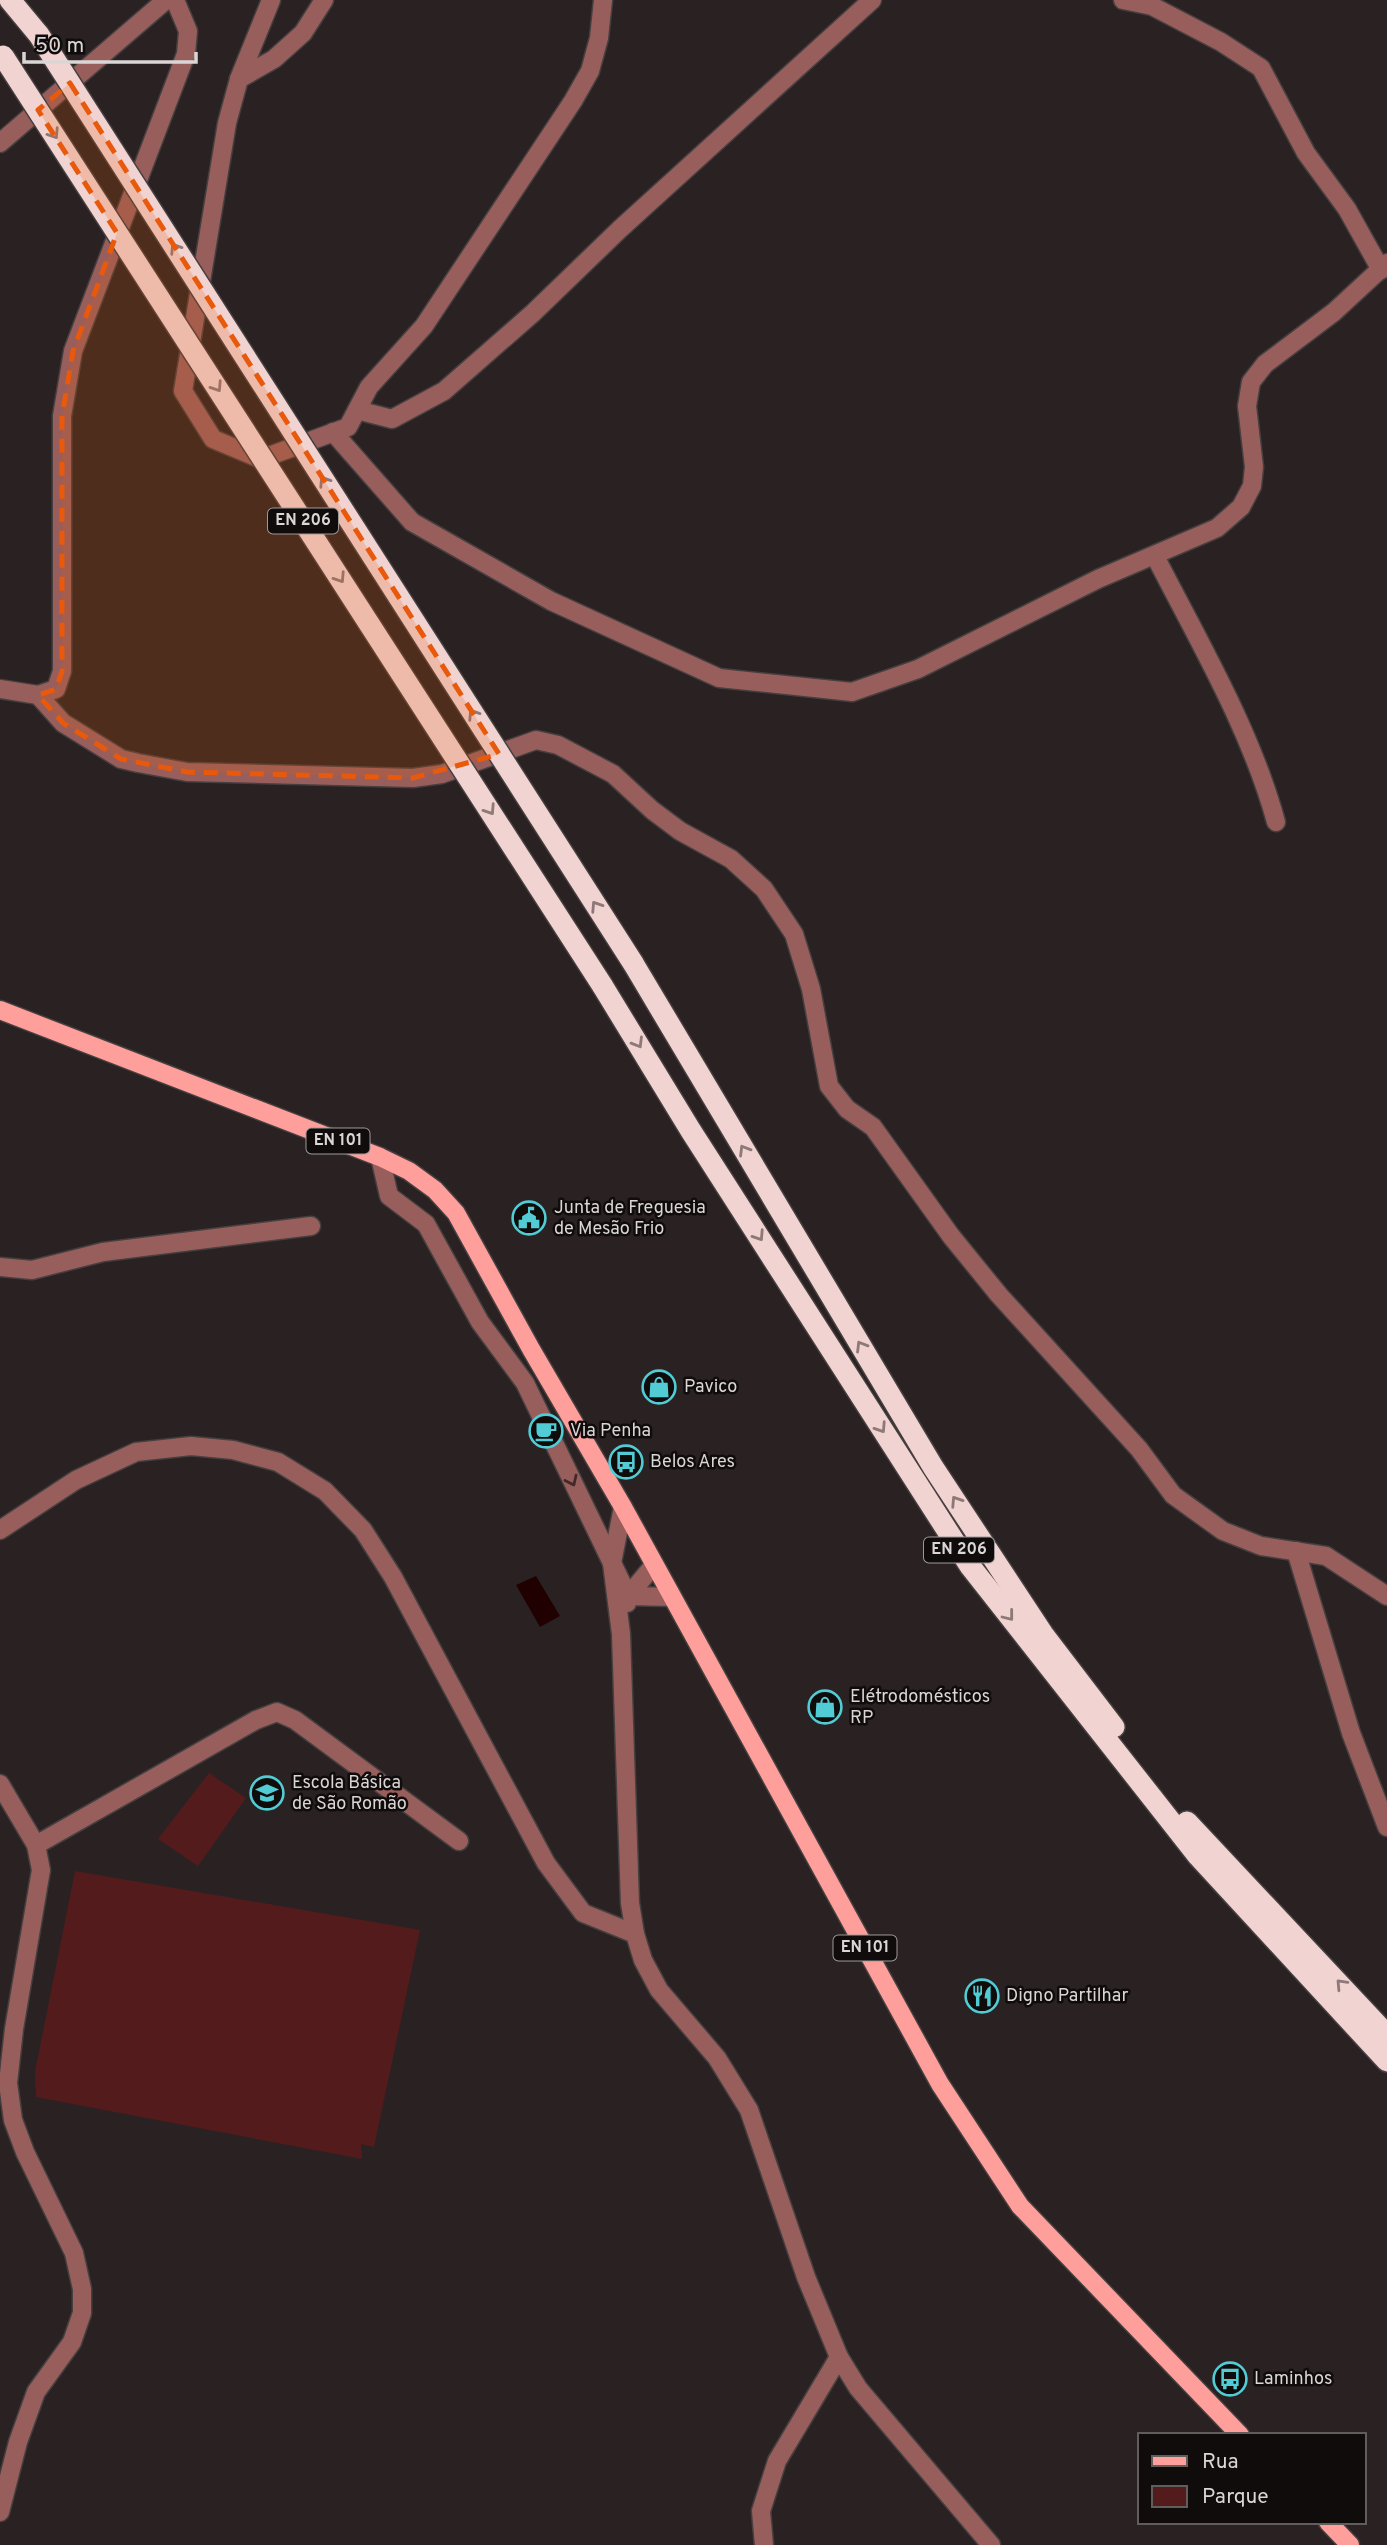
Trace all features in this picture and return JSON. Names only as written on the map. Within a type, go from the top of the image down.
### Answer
[{"type":"highway","name":"EN 206","points":[[10,0],[39,35],[633,963],[933,1467],[1043,1634],[1189,1824],[1387,2035]]},
{"type":"highway","name":"EN 206","points":[[2,54],[603,985],[691,1130],[970,1566],[1198,1856],[1387,2061]]},
{"type":"main road","name":"EN 101","points":[[0,1010],[380,1157],[409,1171],[435,1190],[456,1213],[623,1507],[940,2084],[982,2151],[1020,2206],[1238,2433]]},
{"type":"main road","points":[[1330,2524],[1350,2545]]},
{"type":"street","points":[[0,143],[166,0]]},
{"type":"street","points":[[0,689],[38,695],[56,689],[62,671],[62,416],[73,351],[186,54],[188,31],[175,0]]},
{"type":"street","points":[[271,0],[239,79],[227,124],[183,391],[213,439],[261,459],[348,427],[369,387],[424,326],[573,101],[590,71],[599,38],[603,0]]},
{"type":"street","points":[[239,79],[274,59],[303,33],[324,0]]},
{"type":"street","points":[[356,410],[392,419],[444,391],[533,313],[620,229],[872,0]]},
{"type":"street","points":[[333,432],[412,522],[551,601],[719,678],[852,692],[918,669],[1097,579],[1217,528],[1241,507],[1252,486],[1254,467],[1247,406],[1251,382],[1265,364],[1334,312],[1384,266],[1306,153],[1261,68],[1221,42],[1152,6],[1123,0]]},
{"type":"street","points":[[1155,555],[1223,690],[1266,787],[1276,822]]},
{"type":"street","points":[[38,695],[63,723],[121,758],[187,772],[414,778],[442,774],[536,740],[558,745],[613,774],[652,810],[680,831],[731,859],[764,889],[794,934],[811,989],[830,1086],[847,1110],[873,1127],[951,1236],[991,1285],[1139,1449],[1173,1495],[1223,1531],[1261,1546],[1326,1556],[1387,1596]]},
{"type":"street","points":[[380,1157],[389,1196],[426,1224],[480,1322],[524,1383],[628,1596]]},
{"type":"street","points":[[0,1267],[32,1270],[103,1252],[311,1226]]},
{"type":"street","points":[[543,1419],[565,1407]]},
{"type":"street","points":[[0,1530],[76,1480],[136,1452],[191,1446],[233,1450],[278,1462],[326,1491],[363,1530],[393,1577],[546,1863],[583,1913],[635,1934]]},
{"type":"street","points":[[623,1507],[612,1563],[621,1634],[630,1903],[643,1960],[659,1990],[717,2058],[749,2110],[806,2277],[839,2357],[859,2388],[988,2544]]},
{"type":"street","points":[[1296,1551],[1352,1733],[1387,1827]]},
{"type":"street","points":[[621,1634],[628,1596],[654,1565]]},
{"type":"street","points":[[628,1596],[672,1597]]},
{"type":"street","points":[[36,1845],[256,1720],[277,1712],[295,1720],[459,1841]]},
{"type":"street","points":[[0,1784],[36,1845],[41,1870],[14,2029],[8,2083],[13,2120],[74,2253],[82,2289],[82,2313],[72,2343],[36,2392],[18,2441],[0,2512]]},
{"type":"street","points":[[764,2545],[761,2511],[777,2461],[839,2357]]},
{"type":"highlighted area","points":[[70,83],[499,754],[413,778],[187,772],[121,759],[63,723],[38,695],[56,689],[62,671],[62,416],[73,351],[117,233],[38,110]]},
{"type":"green space","points":[[209,1773],[246,1798],[198,1866],[158,1839]]},
{"type":"green space","points":[[75,1871],[420,1930],[374,2147],[361,2144],[362,2159],[36,2097],[35,2072]]},
{"type":"shaded area","points":[[536,1576],[560,1616],[540,1627],[516,1585]]},
{"type":"place","name":"Junta de Freguesia de Mesão Frio","points":[[529,1218]]},
{"type":"place","name":"Pavico","points":[[659,1387]]},
{"type":"place","name":"Via Penha","points":[[546,1431]]},
{"type":"place","name":"Belos Ares","points":[[626,1462]]},
{"type":"place","name":"Elétrodomésticos RP","points":[[825,1707]]},
{"type":"place","name":"Escola Básica de São Romão","points":[[267,1793]]},
{"type":"place","name":"Digno Partilhar","points":[[982,1996]]},
{"type":"place","name":"Laminhos","points":[[1230,2379]]}]
